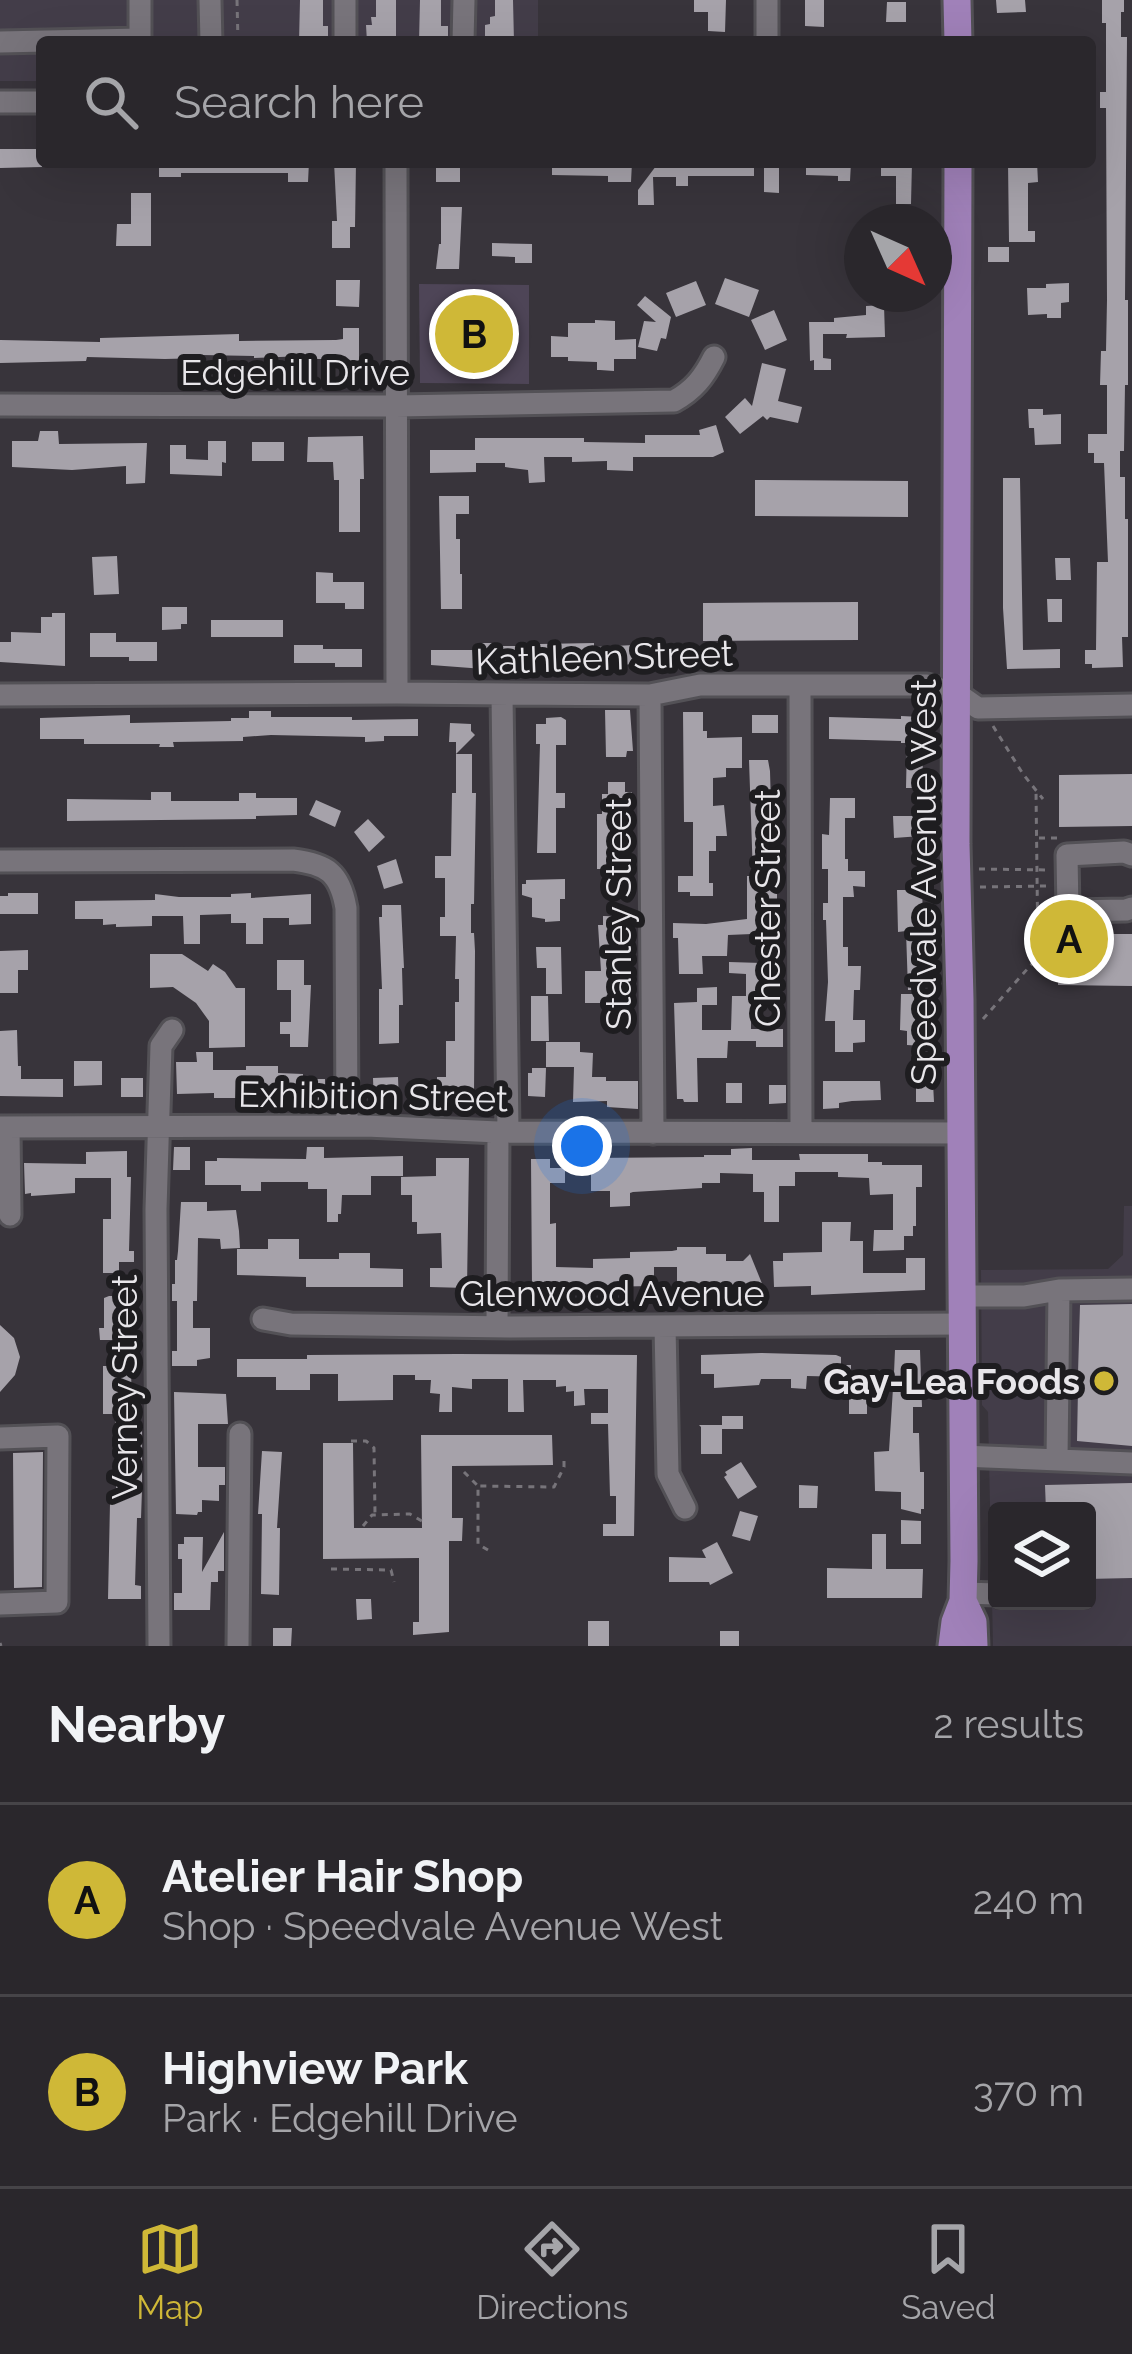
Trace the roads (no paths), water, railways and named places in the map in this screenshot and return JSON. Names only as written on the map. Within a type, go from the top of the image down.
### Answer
[{"type":"main road","points":[[957,0],[958,36]]},
{"type":"main road","name":"Speedvale Avenue West","points":[[952,1646],[963,1597],[956,844],[958,168]]},
{"type":"main road","name":"Speedvale Avenue West","points":[[963,1597],[974,1622],[974,1646]]},
{"type":"street","points":[[140,0],[140,36]]},
{"type":"street","points":[[210,0],[211,36]]},
{"type":"street","points":[[345,0],[346,36]]},
{"type":"street","points":[[463,36],[464,0]]},
{"type":"street","points":[[767,0],[767,36]]},
{"type":"street","points":[[0,42],[36,41]]},
{"type":"street","points":[[0,102],[36,102]]},
{"type":"street","points":[[396,168],[397,693]]},
{"type":"street","name":"Edgehill Drive","points":[[0,406],[674,401],[704,377],[714,358]]},
{"type":"street","name":"Chester Street","points":[[800,685],[801,1131]]},
{"type":"street","name":"Kathleen Street","points":[[0,695],[650,695],[700,686],[927,685],[958,694],[982,708],[1132,705]]},
{"type":"street","points":[[497,1327],[503,1132],[502,695]]},
{"type":"street","name":"Stanley Street","points":[[650,695],[653,1133]]},
{"type":"street","points":[[1132,855],[1067,855],[1068,911],[1132,908]]},
{"type":"street","points":[[0,861],[293,860],[326,869],[337,878],[346,908],[347,1126]]},
{"type":"street","name":"Verney Street","points":[[159,1646],[156,1209],[160,1046],[172,1030]]},
{"type":"street","points":[[5,1127],[10,1215]]},
{"type":"street","name":"Exhibition Street","points":[[5,1127],[961,1133]]},
{"type":"street","name":"Glenwood Avenue","points":[[262,1318],[291,1324],[664,1326],[961,1310],[1059,1290],[1132,1289]]},
{"type":"street","points":[[1057,1460],[1059,1290]]},
{"type":"street","points":[[664,1326],[668,1474],[685,1508]]},
{"type":"street","points":[[238,1646],[240,1434]]},
{"type":"street","points":[[0,1438],[58,1436],[57,1602],[0,1604]]},
{"type":"street","points":[[961,1456],[1132,1463]]},
{"type":"street","points":[[963,1597],[988,1595]]},
{"type":"place","name":"Highview Park","points":[[474,334]]},
{"type":"place","name":"Atelier Hair Shop","points":[[1069,939]]},
{"type":"place","name":"Gay-Lea Foods","points":[[1104,1381]]}]
